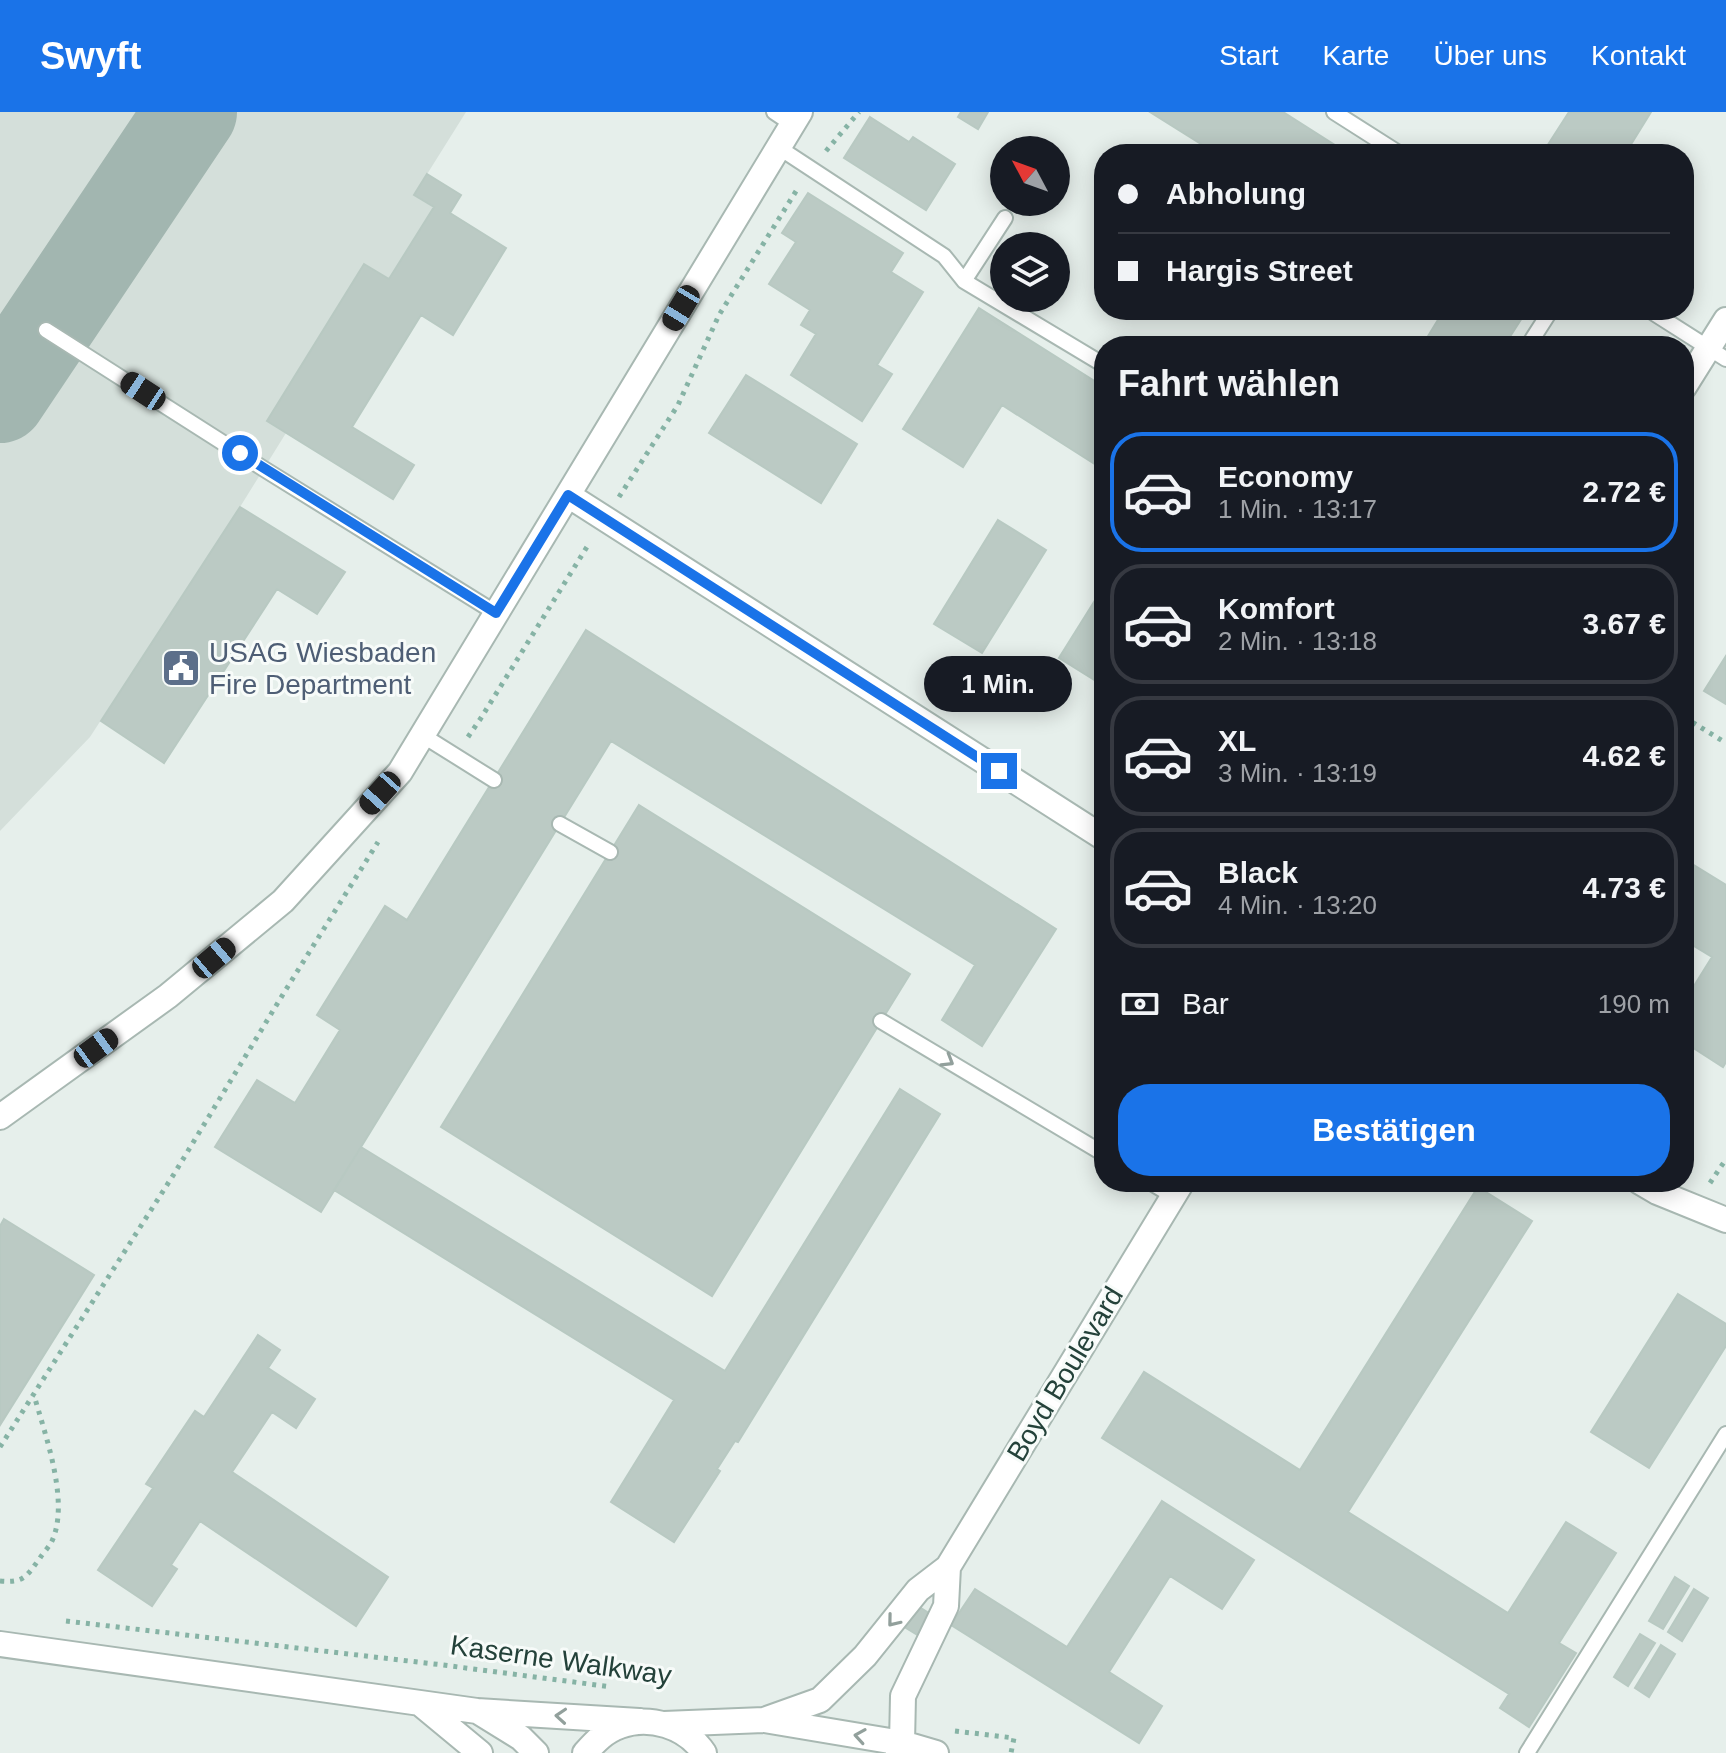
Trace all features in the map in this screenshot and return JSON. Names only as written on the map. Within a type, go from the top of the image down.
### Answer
[{"type":"street","points":[[0,1117],[168,996],[283,901],[400,772],[778,147],[789,116]]},
{"type":"street","points":[[1694,377],[1717,353],[1726,320]]},
{"type":"street","points":[[568,495],[1094,832]]},
{"type":"street","name":"Boyd Boulevard","points":[[764,1720],[820,1700],[865,1656],[918,1590],[948,1567],[1176,1192]]},
{"type":"street","points":[[1657,1192],[1726,1220]]},
{"type":"street","name":"Boyd Boulevard","points":[[900,1748],[903,1696],[946,1606],[948,1567]]},
{"type":"street","points":[[0,1644],[477,1711],[664,1724],[764,1720],[936,1753]]},
{"type":"street","points":[[420,1703],[480,1753]]},
{"type":"street","points":[[477,1711],[521,1738],[536,1753]]},
{"type":"street","points":[[585,1753],[599,1737],[618,1726],[639,1721]]},
{"type":"street","points":[[664,1724],[684,1733],[704,1753]]},
{"type":"lane","points":[[1334,112],[1384,144]]},
{"type":"lane","points":[[778,147],[944,256],[964,281],[1094,359]]},
{"type":"lane","points":[[964,281],[1005,218]]},
{"type":"lane","points":[[1665,320],[1690,336]]},
{"type":"lane","points":[[46,330],[496,613]]},
{"type":"lane","points":[[1694,338],[1717,353]]},
{"type":"lane","points":[[422,735],[494,780]]},
{"type":"lane","points":[[560,824],[610,852]]},
{"type":"lane","points":[[881,1021],[1094,1148]]},
{"type":"lane","points":[[1527,1753],[1726,1434]]},
{"type":"path","points":[[1694,723],[1726,743]]},
{"type":"path","points":[[0,1581],[17,1582],[27,1576],[52,1541],[60,1504],[52,1459],[34,1394]]},
{"type":"path","name":"Kaserne Walkway","points":[[52,1619],[625,1689]]},
{"type":"path","points":[[953,1731],[1014,1738],[1011,1753]]},
{"type":"shaded area","points":[[0,112],[466,112],[414,195],[434,207],[389,279],[364,264],[286,433],[240,507],[90,737],[0,831]]},
{"type":"building","points":[[961,112],[988,112],[978,129],[958,117]]},
{"type":"building","points":[[1150,112],[1283,112],[1333,144],[1201,144]]},
{"type":"building","points":[[1569,112],[1651,112],[1631,144],[1548,144]]},
{"type":"building","points":[[870,117],[909,142],[913,137],[955,164],[926,210],[844,158]]},
{"type":"building","points":[[427,174],[461,195],[450,213],[506,248],[453,335],[421,315],[352,427],[414,465],[393,499],[267,421],[364,264],[389,279],[434,207],[414,195]]},
{"type":"building","points":[[808,193],[903,253],[891,272],[923,292],[877,365],[892,374],[862,421],[791,375],[816,334],[801,325],[810,310],[769,284],[796,242],[782,233]]},
{"type":"building","points":[[979,308],[1094,381],[1094,464],[1002,405],[963,467],[903,429]]},
{"type":"building","points":[[1438,320],[1521,320],[1510,336],[1428,336]]},
{"type":"building","points":[[746,375],[857,444],[821,503],[709,433]]},
{"type":"building","name":"USAG Wiesbaden Fire Department","points":[[240,507],[345,572],[317,614],[277,589],[164,763],[101,721]]},
{"type":"building","points":[[998,520],[1046,550],[982,653],[934,624]]},
{"type":"building","points":[[1094,602],[1094,680],[1059,658]]},
{"type":"building","points":[[586,630],[1056,929],[982,1046],[942,1020],[975,965],[611,741],[321,1212],[215,1147],[257,1080],[295,1103],[340,1030],[317,1015],[385,906],[407,920]]},
{"type":"building","points":[[1726,656],[1726,704],[1704,691]]},
{"type":"building","points":[[639,805],[910,974],[712,1296],[441,1127]]},
{"type":"building","points":[[1694,865],[1726,885],[1726,1062],[1723,1067],[1694,1048],[1694,986],[1712,957],[1694,946]]},
{"type":"building","points":[[900,1089],[940,1114],[674,1542],[611,1502],[674,1400],[334,1190],[361,1147],[725,1371]]},
{"type":"building","points":[[1475,1192],[1486,1192],[1532,1221],[1348,1512],[1508,1613],[1566,1522],[1616,1553],[1559,1643],[1576,1653],[1529,1727],[1500,1708],[1509,1694],[1102,1438],[1144,1372],[1300,1470]]},
{"type":"building","points":[[4,1219],[94,1275],[0,1425],[0,1226]]},
{"type":"building","points":[[1678,1294],[1726,1324],[1726,1346],[1649,1468],[1591,1432]]},
{"type":"building","points":[[258,1335],[280,1350],[268,1368],[315,1399],[296,1428],[272,1412],[232,1472],[388,1577],[356,1626],[200,1521],[171,1565],[177,1569],[152,1606],[98,1570],[153,1488],[146,1484],[195,1411],[204,1417]]},
{"type":"building","points":[[1162,1501],[1254,1560],[1222,1609],[1170,1576],[1109,1672],[1162,1706],[1139,1743],[951,1625],[975,1589],[1067,1647]]},
{"type":"building","points":[[1675,1577],[1689,1586],[1663,1629],[1649,1621]]},
{"type":"building","points":[[1694,1589],[1708,1598],[1682,1641],[1668,1632]]},
{"type":"building","points":[[913,1603],[932,1615],[919,1636],[901,1625]]},
{"type":"building","points":[[1640,1634],[1655,1643],[1628,1686],[1614,1677]]},
{"type":"building","points":[[1661,1645],[1675,1654],[1649,1697],[1635,1688]]},
{"type":"taxiway","points":[[0,397],[191,112]]},
{"type":"place","name":"USAG Wiesbaden Fire Department","points":[[181,668]]},
{"type":"route","points":[[240,453],[496,613],[568,495],[999,771]]}]
